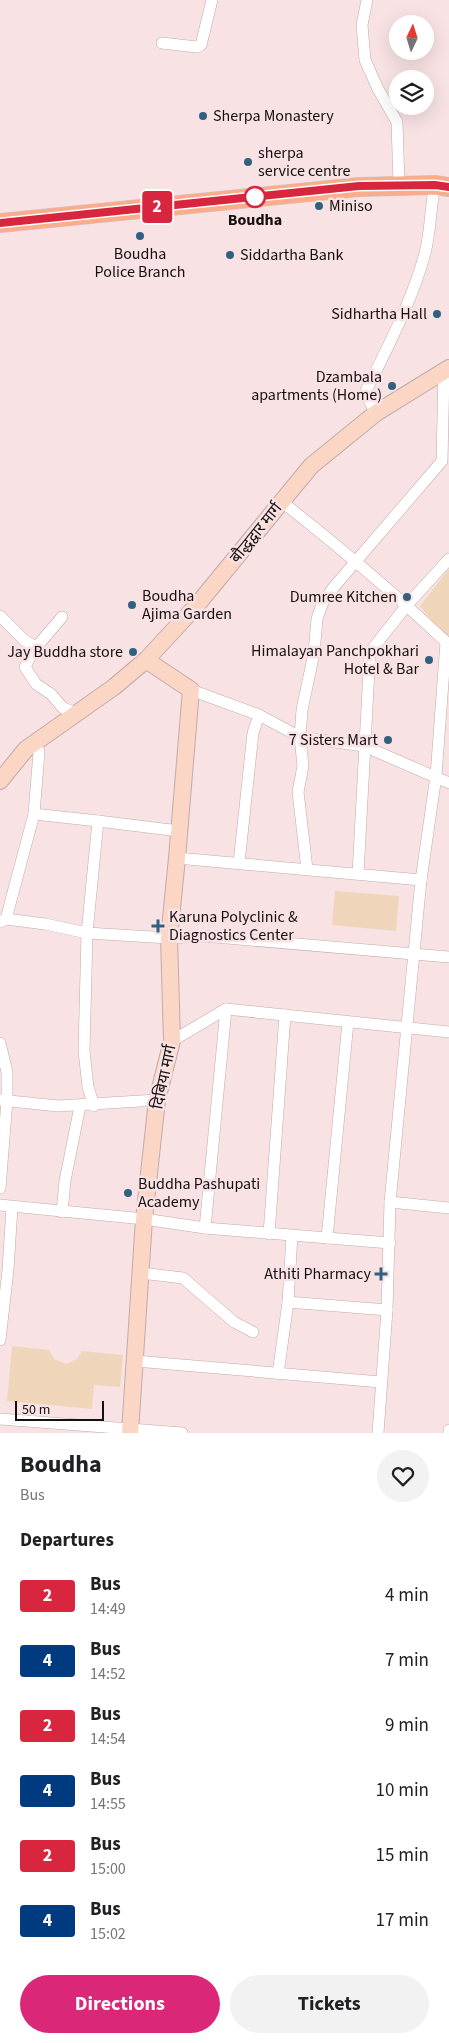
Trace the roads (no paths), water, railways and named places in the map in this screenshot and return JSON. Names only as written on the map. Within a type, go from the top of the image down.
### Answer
[{"type":"main road","points":[[0,223],[306,191],[399,185],[442,186]]},
{"type":"main road","name":"बौद्धद्वार मार्ग","points":[[0,781],[26,749],[114,687],[146,660],[197,605],[311,466],[376,413],[446,370]]},
{"type":"main road","points":[[146,660],[191,690]]},
{"type":"main road","name":"दिबिया मार्ग","points":[[130,1431],[144,1219],[157,1100],[172,1041],[168,938],[180,831],[191,690]]},
{"type":"street","points":[[162,43],[197,47],[201,45],[212,0]]},
{"type":"street","points":[[367,0],[362,26],[365,60],[378,89],[397,122],[399,185]]},
{"type":"street","points":[[376,413],[365,393],[401,318],[429,237],[432,199],[442,186]]},
{"type":"street","points":[[307,869],[298,792],[303,766],[300,737],[302,710],[314,652],[317,619],[327,596],[446,461],[446,370]]},
{"type":"street","points":[[281,501],[356,561],[447,642],[436,776],[421,880],[390,1202],[390,1243],[378,1433]]},
{"type":"street","points":[[358,874],[370,652],[407,605],[449,559]]},
{"type":"street","points":[[0,616],[24,640],[37,648]]},
{"type":"street","points":[[62,617],[33,651],[25,667],[36,684],[52,694],[63,708],[76,713]]},
{"type":"street","points":[[191,690],[258,715],[300,737],[364,746],[449,783]]},
{"type":"street","points":[[240,862],[251,742],[258,715]]},
{"type":"street","points":[[36,742],[39,752],[34,814],[3,921],[45,924],[87,933],[168,938],[203,936],[449,957]]},
{"type":"street","points":[[34,814],[180,831]]},
{"type":"street","points":[[94,1106],[88,1088],[84,1051],[87,933],[98,821]]},
{"type":"street","points":[[177,858],[240,862],[421,880]]},
{"type":"street","points":[[206,1228],[226,1009]]},
{"type":"street","points":[[172,1041],[226,1009],[449,1032]]},
{"type":"street","points":[[269,1234],[285,1015]]},
{"type":"street","points":[[326,1238],[348,1022]]},
{"type":"street","points":[[0,1043],[7,1072],[0,1188]]},
{"type":"street","points":[[4,1100],[58,1106],[94,1106],[157,1100]]},
{"type":"street","points":[[62,1212],[65,1181],[80,1106]]},
{"type":"street","points":[[390,1202],[449,1208]]},
{"type":"street","points":[[0,1205],[144,1219],[206,1228],[390,1243]]},
{"type":"street","points":[[0,1340],[8,1270],[12,1207]]},
{"type":"street","points":[[278,1374],[288,1302],[292,1236]]},
{"type":"street","points":[[141,1273],[183,1278],[234,1322],[253,1332]]},
{"type":"street","points":[[288,1302],[386,1310]]},
{"type":"street","points":[[135,1361],[381,1382]]},
{"type":"street","points":[[0,1419],[130,1431],[182,1433]]},
{"type":"place","name":"Sherpa Monastery","points":[[203,116]]},
{"type":"place","name":"sherpa service centre","points":[[248,162]]},
{"type":"place","name":"Boudha","points":[[255,197]]},
{"type":"place","name":"Miniso","points":[[319,206]]},
{"type":"place","name":"Boudha Police Branch","points":[[140,236]]},
{"type":"place","name":"Siddartha Bank","points":[[230,255]]},
{"type":"place","name":"Sidhartha Hall","points":[[437,314]]},
{"type":"place","name":"Dzambala apartments (Home)","points":[[392,386]]},
{"type":"place","name":"Dumree Kitchen","points":[[407,597]]},
{"type":"place","name":"Boudha Ajima Garden","points":[[132,605]]},
{"type":"place","name":"Jay Buddha store","points":[[133,652]]},
{"type":"place","name":"Himalayan Panchpokhari Hotel & Bar","points":[[429,660]]},
{"type":"place","name":"7 Sisters Mart","points":[[388,740]]},
{"type":"place","name":"Karuna Polyclinic & Diagnostics Center","points":[[158,926]]},
{"type":"place","name":"Buddha Pashupati Academy","points":[[128,1193]]},
{"type":"place","name":"Athiti Pharmacy","points":[[381,1274]]}]
